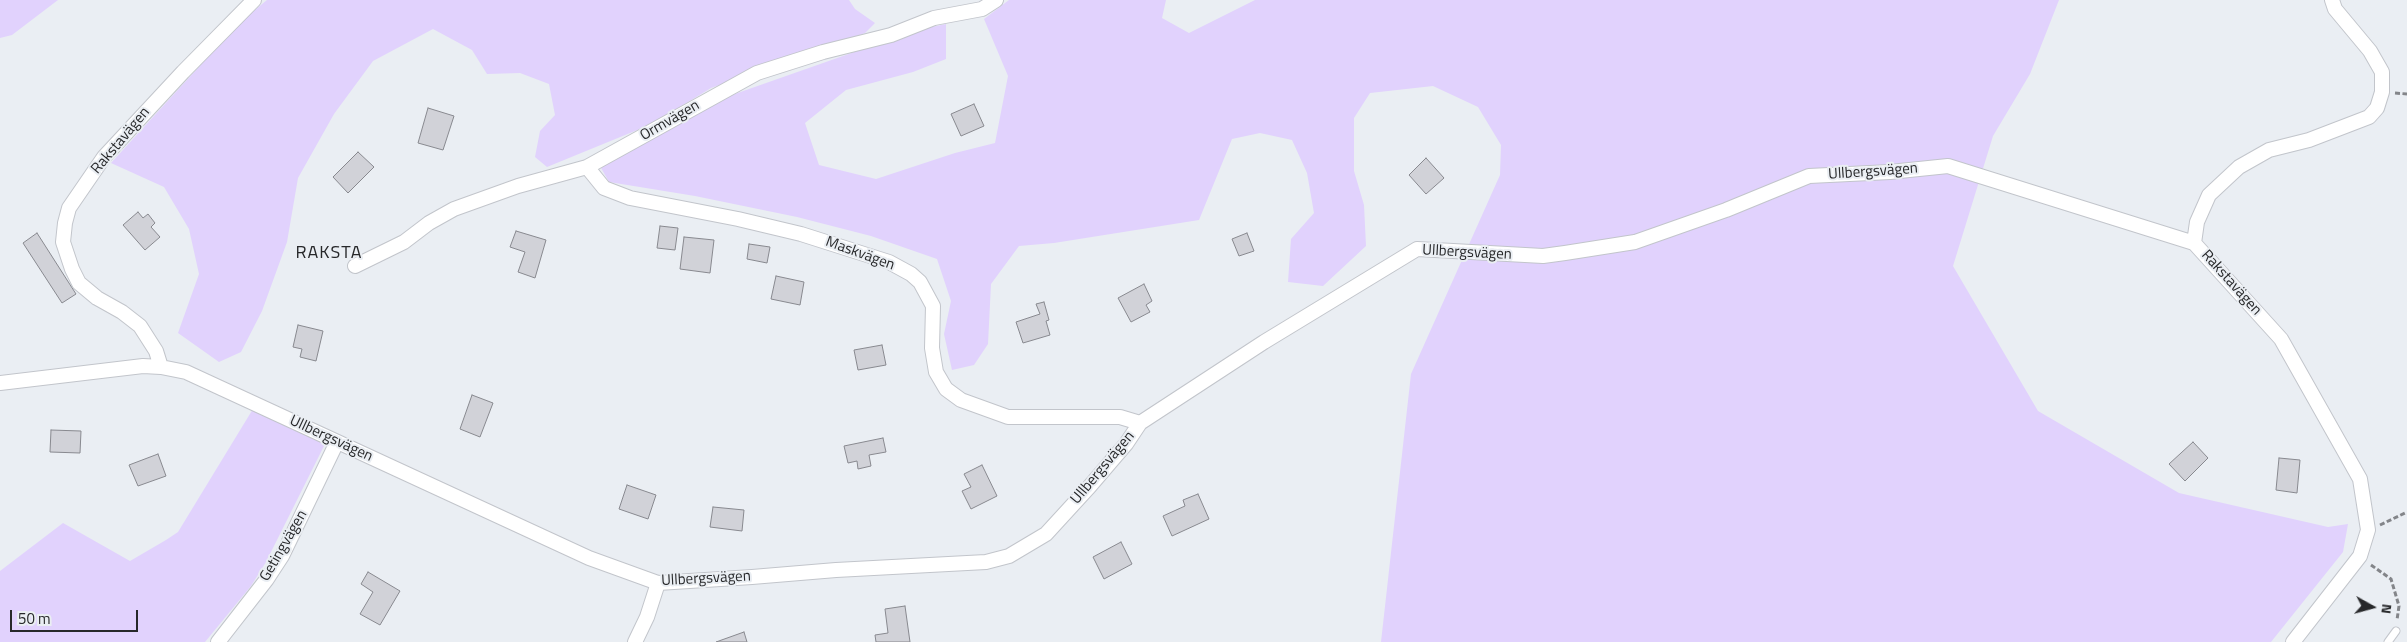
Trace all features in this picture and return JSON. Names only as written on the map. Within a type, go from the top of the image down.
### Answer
[{"type":"street","name":"Rakstavägen","points":[[161,367],[156,351],[140,326],[122,312],[97,298],[79,283],[72,270],[63,242],[65,223],[69,208],[104,157],[182,72],[254,0]]},
{"type":"street","name":"Ormvägen","points":[[355,266],[404,242],[429,223],[454,209],[518,186],[587,167],[757,73],[823,52],[891,35],[934,18],[982,9],[996,0]]},
{"type":"street","name":"Rakstavägen","points":[[2293,642],[2360,556],[2368,530],[2360,479],[2281,339],[2194,243],[2197,222],[2209,195],[2239,167],[2268,150],[2309,140],[2369,118],[2377,108],[2382,92],[2382,72],[2370,51],[2335,9],[2332,0]]},
{"type":"street","name":"Ullbergsvägen","points":[[0,383],[93,370],[143,366],[186,372],[589,558],[658,583],[986,562],[1008,556],[1046,534],[1126,444],[1140,423],[1264,342],[1417,249],[1543,256],[1635,242],[1726,210],[1809,176],[1948,166],[2194,243]]},
{"type":"street","name":"Maskvägen","points":[[587,167],[604,188],[630,198],[738,219],[801,234],[889,262],[911,274],[920,282],[933,306],[932,348],[936,372],[946,388],[961,400],[1008,416],[1120,418],[1140,423]]},
{"type":"street","name":"Getingvägen","points":[[218,642],[267,579],[282,556],[337,442]]},
{"type":"street","points":[[635,642],[647,617],[658,583]]},
{"type":"lane","points":[[2388,642],[2396,631]]},
{"type":"path","points":[[2368,530],[2407,512]]},
{"type":"path","points":[[2360,556],[2390,580],[2399,606],[2396,631]]},
{"type":"shaded area","points":[[0,0],[58,0],[12,35],[0,38]]},
{"type":"shaded area","points":[[267,0],[849,0],[855,9],[875,23],[865,33],[711,88],[652,124],[547,167],[535,157],[540,131],[555,115],[549,84],[520,73],[487,74],[472,50],[433,29],[373,61],[334,114],[298,178],[287,242],[262,311],[241,352],[219,362],[178,333],[199,274],[189,229],[164,187],[111,163],[238,24]]},
{"type":"shaded area","points":[[1009,0],[1166,0],[1162,18],[1189,33],[1255,0],[2059,0],[2030,74],[1993,136],[1953,266],[2038,411],[2179,493],[2328,527],[2348,524],[2343,552],[2271,642],[1381,642],[1411,374],[1500,175],[1501,145],[1478,107],[1433,86],[1370,93],[1354,118],[1354,171],[1364,205],[1366,246],[1323,286],[1288,282],[1291,239],[1314,213],[1307,173],[1292,140],[1260,133],[1232,139],[1199,220],[1054,243],[1019,246],[991,284],[988,344],[974,365],[952,370],[944,334],[951,301],[937,259],[871,236],[797,217],[695,196],[609,182],[600,166],[712,102],[917,30],[946,24],[946,59],[913,72],[846,90],[805,123],[819,165],[876,179],[955,153],[995,143],[1008,76],[984,19]]},
{"type":"shaded area","points":[[256,404],[326,442],[266,562],[251,586],[205,642],[0,642],[0,571],[63,523],[130,561],[166,540],[178,532]]},
{"type":"building","points":[[974,104],[984,126],[961,136],[951,114]]},
{"type":"building","points":[[428,108],[454,116],[443,150],[418,143]]},
{"type":"building","points":[[358,152],[374,167],[348,193],[333,177]]},
{"type":"building","points":[[1426,158],[1444,178],[1426,194],[1409,175]]},
{"type":"building","points":[[138,212],[143,218],[148,214],[155,223],[151,227],[160,237],[145,250],[123,225]]},
{"type":"building","points":[[660,226],[678,228],[675,250],[657,248]]},
{"type":"building","points":[[516,231],[546,240],[535,278],[518,272],[525,252],[510,247]]},
{"type":"building","points":[[37,233],[76,294],[62,303],[23,243]]},
{"type":"building","points":[[1247,233],[1254,251],[1239,256],[1232,239]]},
{"type":"building","points":[[684,237],[714,240],[710,273],[680,269]]},
{"type":"building","points":[[749,244],[770,247],[767,263],[747,259]]},
{"type":"building","points":[[776,276],[804,282],[800,305],[771,299]]},
{"type":"building","points":[[1144,284],[1152,301],[1146,305],[1150,312],[1131,322],[1118,298]]},
{"type":"building","points":[[1044,302],[1049,320],[1046,321],[1050,335],[1023,343],[1016,322],[1040,314],[1036,304]]},
{"type":"building","points":[[298,325],[323,331],[316,361],[300,357],[302,349],[293,347]]},
{"type":"building","points":[[882,345],[886,365],[858,370],[854,350]]},
{"type":"building","points":[[472,395],[493,403],[480,437],[460,429]]},
{"type":"building","points":[[51,430],[81,431],[80,453],[50,452]]},
{"type":"building","points":[[883,438],[886,452],[869,455],[871,466],[858,469],[857,461],[848,463],[844,446]]},
{"type":"building","points":[[2193,442],[2208,458],[2185,481],[2169,464]]},
{"type":"building","points":[[158,454],[166,476],[138,486],[129,465]]},
{"type":"building","points":[[2279,458],[2300,460],[2297,493],[2276,490]]},
{"type":"building","points":[[982,465],[997,496],[971,509],[962,491],[971,487],[964,474]]},
{"type":"building","points":[[627,485],[656,495],[648,519],[619,509]]},
{"type":"building","points":[[1198,494],[1209,519],[1172,536],[1163,516],[1185,506],[1183,500]]},
{"type":"building","points":[[713,507],[744,510],[742,531],[710,527]]},
{"type":"building","points":[[1121,542],[1132,564],[1104,579],[1093,557]]},
{"type":"building","points":[[368,572],[400,591],[380,625],[360,614],[373,592],[361,584]]},
{"type":"building","points":[[905,606],[910,642],[876,642],[875,635],[888,633],[885,609]]},
{"type":"building","points":[[744,632],[747,642],[716,642]]},
{"type":"district","name":"RAKSTA","points":[[329,254]]}]
